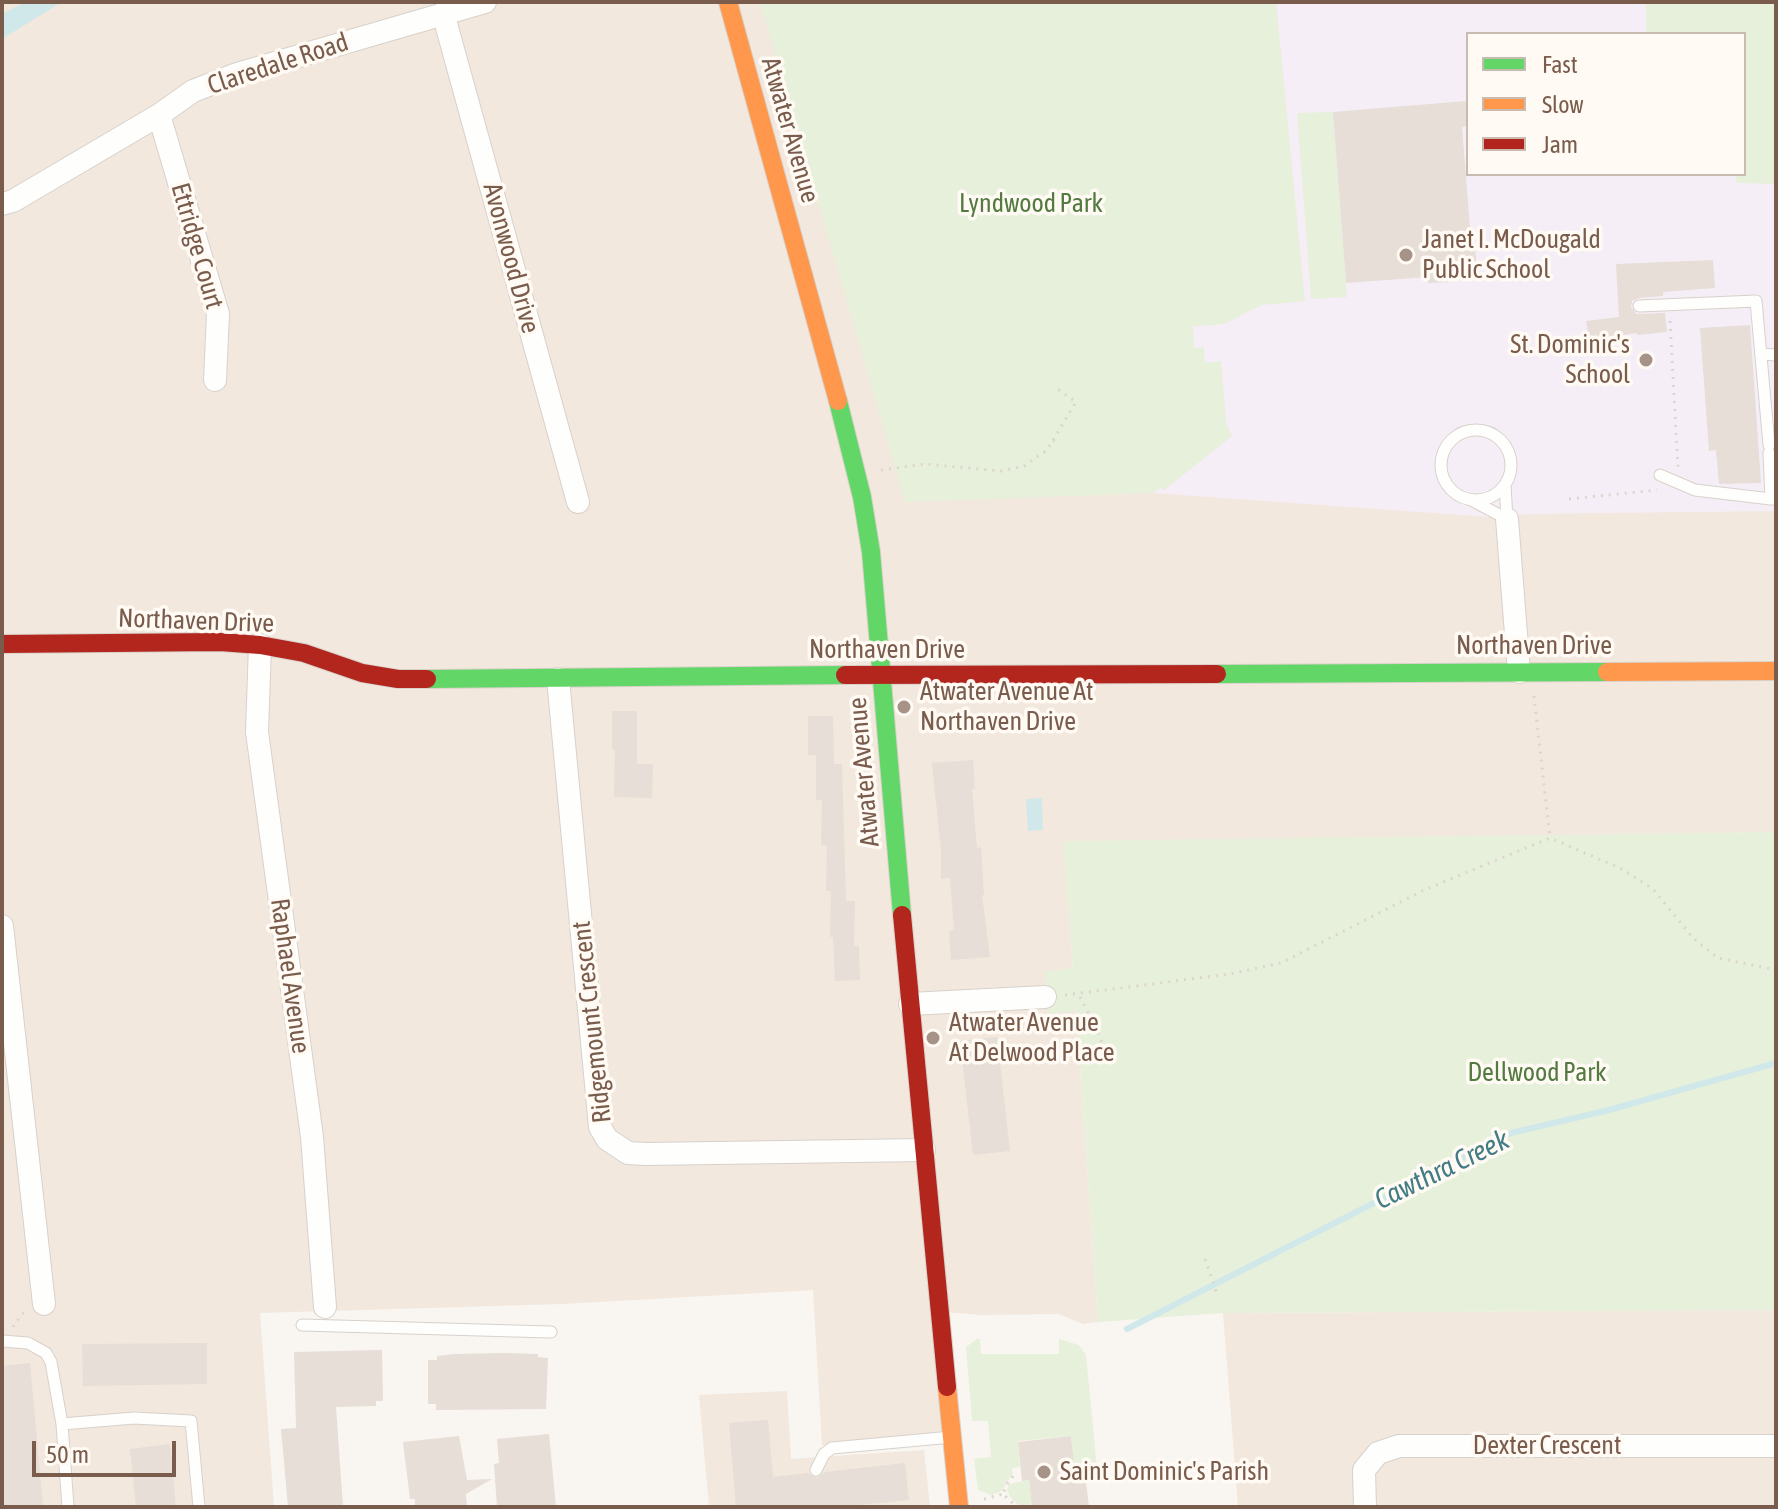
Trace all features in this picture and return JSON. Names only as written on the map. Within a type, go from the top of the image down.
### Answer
[{"type":"street","name":"Claredale Road","points":[[2,204],[13,201],[159,115],[193,91],[237,74],[485,2]]},
{"type":"street","name":"Atwater Avenue","points":[[728,2],[843,418],[871,552],[910,1004],[959,1507]]},
{"type":"street","name":"Avonwood Drive","points":[[443,13],[578,502]]},
{"type":"street","name":"Ettridge Court","points":[[159,115],[218,314],[215,380]]},
{"type":"street","points":[[1507,519],[1525,672]]},
{"type":"street","name":"Northaven Drive","points":[[2,644],[220,642],[260,645],[304,653],[362,673],[398,679],[1776,671]]},
{"type":"street","name":"Raphael Avenue","points":[[260,645],[257,732],[312,1137],[325,1307]]},
{"type":"street","name":"Ridgemount Crescent","points":[[558,679],[600,1127],[607,1139],[628,1153],[645,1154],[924,1150]]},
{"type":"street","points":[[2,926],[44,1304]]},
{"type":"street","points":[[910,1004],[1045,997]]},
{"type":"street","name":"Dexter Crescent","points":[[1365,1507],[1364,1470],[1378,1453],[1399,1446],[1776,1446]]},
{"type":"lane","points":[[1639,306],[1756,301],[1774,499],[1695,490],[1665,478]]},
{"type":"lane","points":[[1761,354],[1776,355]]},
{"type":"lane","points":[[1485,430],[1496,436],[1505,444],[1510,455],[1511,467],[1505,485],[1507,519],[1451,490],[1441,463],[1450,441],[1461,433],[1485,430]]},
{"type":"lane","points":[[1462,497],[1473,500],[1485,498],[1497,494],[1505,485]]},
{"type":"lane","points":[[302,1325],[551,1332]]},
{"type":"lane","points":[[3,1341],[28,1343],[46,1353],[51,1362],[62,1424],[68,1507]]},
{"type":"lane","points":[[62,1424],[134,1418],[191,1421],[199,1507]]},
{"type":"lane","points":[[816,1470],[824,1454],[832,1448],[953,1437]]},
{"type":"path","points":[[1569,499],[1659,490],[1665,478],[1679,467],[1669,305]]},
{"type":"path","points":[[856,473],[926,464],[1001,471],[1024,466],[1047,450],[1076,402],[1056,388]]},
{"type":"path","points":[[1053,440],[1059,445]]},
{"type":"path","points":[[1525,672],[1550,838]]},
{"type":"path","points":[[1045,997],[1079,996],[1230,974],[1281,963],[1424,890],[1550,838],[1622,869],[1653,889],[1693,938],[1718,958],[1776,970]]},
{"type":"path","points":[[1079,996],[1095,1025],[1108,1059]]},
{"type":"path","points":[[1205,1259],[1217,1294]]},
{"type":"path","points":[[3,1341],[22,1314],[44,1304]]},
{"type":"path","points":[[1003,1494],[1013,1476]]},
{"type":"path","points":[[978,1500],[1003,1494]]},
{"type":"path","points":[[1003,1494],[1017,1507]]},
{"type":"shaded area","points":[[2,2],[1776,2],[1776,832],[1064,842],[1073,969],[1045,972],[1076,1010],[1098,1322],[1083,1324],[1059,1314],[981,1315],[932,1311],[943,1435],[822,1445],[813,1290],[561,1304],[260,1313],[274,1507],[2,1507]]},
{"type":"shaded area","name":"Janet I. McDougald Public School","points":[[1276,2],[1776,2],[1776,511],[1525,514],[1504,518],[1153,493],[1231,436],[1226,423],[1221,362],[1205,363],[1194,348],[1193,326],[1224,324],[1261,305],[1304,300]]},
{"type":"shaded area","points":[[1776,1310],[1776,1507],[1238,1507],[1223,1313]]},
{"type":"shaded area","points":[[787,1391],[791,1459],[924,1450],[930,1507],[709,1507],[699,1395]]},
{"type":"green space","name":"Lyndwood Park","points":[[760,2],[1276,2],[1305,301],[1261,305],[1224,324],[1193,326],[1194,348],[1204,347],[1205,363],[1221,361],[1226,423],[1232,436],[1163,491],[1161,487],[1153,493],[905,502]]},
{"type":"green space","points":[[1646,2],[1776,2],[1776,184],[1737,183],[1735,176],[1746,176],[1746,32],[1646,32]]},
{"type":"green space","points":[[1333,112],[1347,297],[1311,299],[1297,113]]},
{"type":"green space","name":"Dellwood Park","points":[[1776,832],[1776,1310],[1223,1313],[1098,1322],[1076,1011],[1049,1014],[1044,972],[1073,968],[1063,841]]},
{"type":"green space","points":[[980,1339],[981,1354],[1059,1354],[1059,1339],[1079,1345],[1086,1355],[1097,1469],[1075,1471],[1071,1436],[1018,1441],[1020,1467],[1012,1468],[1013,1473],[1002,1491],[991,1495],[978,1490],[974,1459],[991,1457],[988,1421],[972,1421],[966,1347]]},
{"type":"green space","points":[[1029,1480],[1032,1507],[1021,1507],[1007,1490],[1009,1484]]},
{"type":"water","points":[[25,2],[62,2],[2,39],[2,14]]},
{"type":"water","points":[[1042,798],[1043,830],[1028,831],[1026,799]]},
{"type":"building","points":[[1466,101],[1466,126],[1462,127],[1470,228],[1473,228],[1477,269],[1448,271],[1449,282],[1428,283],[1428,277],[1346,283],[1333,112]]},
{"type":"building","points":[[1713,260],[1715,288],[1663,292],[1663,296],[1632,301],[1631,307],[1636,314],[1665,313],[1667,332],[1589,340],[1586,321],[1619,317],[1616,264]]},
{"type":"building","points":[[1750,325],[1761,483],[1719,484],[1716,450],[1709,451],[1700,328]]},
{"type":"building","points":[[612,711],[637,711],[637,764],[653,764],[652,798],[614,797]]},
{"type":"building","points":[[808,716],[833,716],[834,764],[842,764],[846,901],[855,901],[854,946],[859,946],[860,980],[835,981],[833,937],[830,937],[831,891],[826,891],[827,845],[821,845],[822,800],[816,800],[816,755],[808,755]]},
{"type":"building","points":[[973,760],[977,848],[981,847],[982,895],[990,957],[951,960],[949,931],[954,930],[950,878],[941,879],[932,763]]},
{"type":"building","points":[[997,1037],[1010,1151],[973,1155],[960,1041]]},
{"type":"building","points":[[207,1343],[207,1384],[83,1386],[82,1344]]},
{"type":"building","points":[[382,1350],[383,1401],[376,1401],[376,1406],[336,1407],[343,1507],[288,1507],[281,1429],[296,1428],[294,1352]]},
{"type":"building","points":[[454,1354],[538,1354],[538,1357],[548,1358],[546,1409],[436,1410],[436,1404],[428,1404],[428,1360]]},
{"type":"building","points":[[30,1363],[43,1507],[3,1507],[2,1366]]},
{"type":"building","points":[[768,1420],[773,1477],[808,1473],[817,1478],[825,1472],[905,1463],[909,1500],[838,1507],[736,1507],[729,1423]]},
{"type":"building","points":[[549,1434],[556,1507],[497,1507],[494,1464],[499,1463],[497,1439]]},
{"type":"building","points":[[459,1436],[467,1480],[492,1479],[466,1494],[467,1507],[415,1507],[415,1499],[410,1499],[403,1442]]},
{"type":"building","name":"Saint Dominic's Parish","points":[[1071,1436],[1076,1483],[1086,1482],[1089,1507],[1032,1507],[1029,1480],[1022,1481],[1018,1442]]},
{"type":"building","points":[[170,1444],[176,1507],[136,1507],[130,1449]]},
{"type":"waterway","name":"Cawthra Creek","points":[[1127,1329],[1511,1133],[1609,1110],[1776,1063]]},
{"type":"traffic: fast","points":[[838,401],[862,497],[871,552],[902,915]]},
{"type":"traffic: fast","points":[[1217,674],[1607,672]]},
{"type":"traffic: fast","points":[[427,679],[845,675]]},
{"type":"traffic: slow","points":[[728,2],[838,401]]},
{"type":"traffic: slow","points":[[1607,672],[1776,671]]},
{"type":"traffic: slow","points":[[947,1387],[959,1507]]},
{"type":"traffic: jam","points":[[2,644],[220,642],[260,645],[304,653],[362,673],[398,679],[427,679]]},
{"type":"traffic: jam","points":[[845,675],[1217,674]]},
{"type":"traffic: jam","points":[[902,915],[947,1387]]},
{"type":"place","name":"Janet I. McDougald Public School","points":[[1406,255]]},
{"type":"place","name":"St. Dominic's School","points":[[1646,360]]},
{"type":"place","name":"Atwater Avenue At Northaven Drive","points":[[904,707]]},
{"type":"place","name":"Atwater Avenue At Delwood Place","points":[[933,1038]]},
{"type":"place","name":"Saint Dominic's Parish","points":[[1044,1472]]}]
